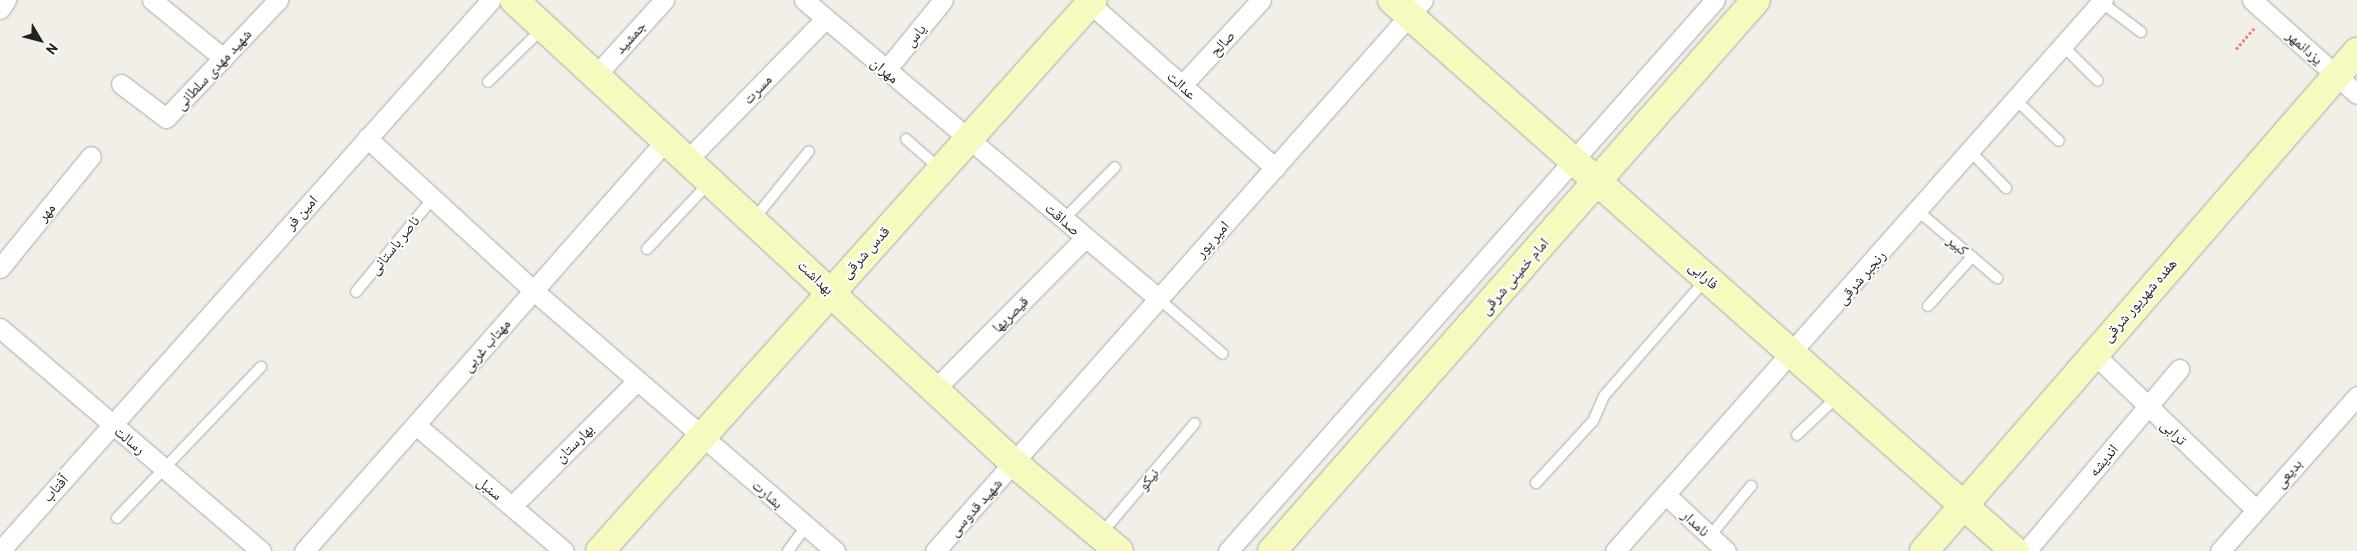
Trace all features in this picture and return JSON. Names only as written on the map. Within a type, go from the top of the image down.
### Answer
[{"type":"street","points":[[0,9],[6,0]]},
{"type":"street","points":[[152,0],[223,58]]},
{"type":"street","name":"شهید مهدی سلطانی","points":[[122,84],[166,118],[278,0]]},
{"type":"street","name":"امین فر","points":[[111,425],[491,0]]},
{"type":"street","name":"بهداشت","points":[[514,0],[690,158],[1014,463],[1110,543]]},
{"type":"street","name":"جمشید","points":[[597,74],[664,0]]},
{"type":"street","name":"مهران","points":[[804,0],[968,138]]},
{"type":"street","name":"یاس","points":[[886,70],[943,0]]},
{"type":"street","name":"صالح","points":[[1182,85],[1261,0]]},
{"type":"street","points":[[1228,551],[1715,0]]},
{"type":"street","name":"امام خمینی شرقی","points":[[1272,551],[1756,0]]},
{"type":"street","name":"یزدانمهر","points":[[2252,0],[2357,94]]},
{"type":"street","name":"عدالت","points":[[1090,1],[1275,168]]},
{"type":"street","name":"قدس شرقی","points":[[600,551],[830,290],[1090,1]]},
{"type":"street","name":"رنجبر شرقی","points":[[1615,551],[1793,354],[2102,1]]},
{"type":"street","name":"فارابی","points":[[1408,5],[1574,161],[2015,551]]},
{"type":"street","name":"امیر پور","points":[[1014,463],[1275,168],[1408,5]]},
{"type":"street","name":"مسرت","points":[[690,158],[825,19]]},
{"type":"street","name":"هفده شهریور شرقی","points":[[1924,551],[1961,504],[2357,52]]},
{"type":"street","points":[[367,138],[534,291],[701,436]]},
{"type":"street","name":"مهتاب غربی","points":[[304,551],[668,138]]},
{"type":"street","name":"صداقت","points":[[968,138],[1159,299]]},
{"type":"street","name":"مهر","points":[[0,268],[91,156]]},
{"type":"street","name":"قیصریها","points":[[935,389],[1085,238]]},
{"type":"street","name":"رسالت","points":[[0,328],[111,425],[261,551]]},
{"type":"street","name":"ترابی","points":[[2093,354],[2256,510]]},
{"type":"street","name":"اندیشه","points":[[2026,551],[2180,369]]},
{"type":"street","name":"بهارستان","points":[[512,506],[637,381]]},
{"type":"street","name":"بدیعی","points":[[2220,551],[2357,396]]},
{"type":"street","name":"آفتاب","points":[[0,551],[111,425]]},
{"type":"street","name":"سنبل","points":[[416,425],[564,551]]},
{"type":"street","name":"بشارت","points":[[701,436],[835,551]]},
{"type":"street","name":"شهید قدوسی","points":[[935,551],[1014,463]]},
{"type":"street","name":"نامدار","points":[[1666,495],[1726,551]]},
{"type":"lane","points":[[2102,1],[2141,32]]},
{"type":"lane","points":[[488,82],[544,27]]},
{"type":"lane","points":[[2063,46],[2098,82]]},
{"type":"lane","points":[[2016,100],[2059,140]]},
{"type":"lane","points":[[906,139],[940,169]]},
{"type":"lane","points":[[1970,151],[2006,188]]},
{"type":"lane","points":[[754,219],[809,152]]},
{"type":"lane","points":[[1063,220],[1115,167]]},
{"type":"lane","points":[[647,248],[712,179]]},
{"type":"lane","name":"ناصر باستانی","points":[[356,292],[433,198]]},
{"type":"lane","name":"کبیر","points":[[1918,211],[1997,278]]},
{"type":"lane","points":[[1928,306],[1972,256]]},
{"type":"lane","points":[[1536,483],[1593,421],[1604,396],[1707,278]]},
{"type":"lane","points":[[1159,299],[1223,354]]},
{"type":"lane","points":[[117,518],[162,468],[261,367]]},
{"type":"lane","points":[[1797,435],[1838,395]]},
{"type":"lane","name":"نیکو","points":[[1110,543],[1195,423]]},
{"type":"lane","points":[[1710,536],[1751,486]]},
{"type":"lane","points":[[788,551],[806,526]]},
{"type":"path","points":[[2236,49],[2268,14]]}]
